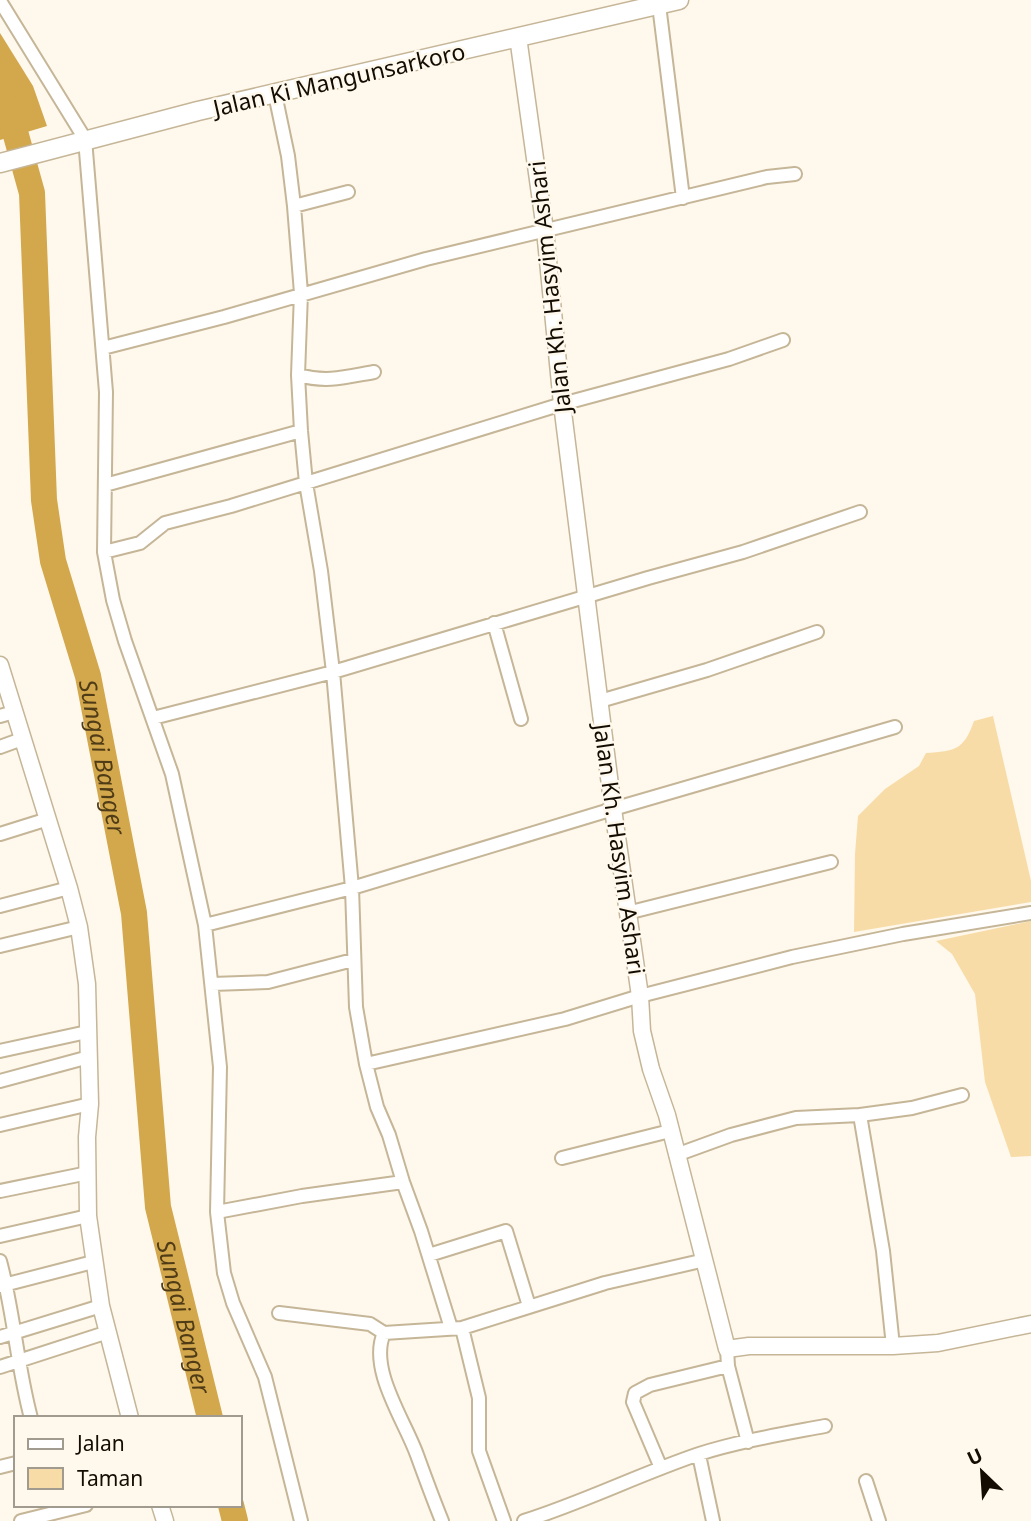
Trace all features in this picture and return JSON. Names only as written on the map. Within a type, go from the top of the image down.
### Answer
[{"type":"main road","name":"Jalan Ki Mangunsarkoro","points":[[0,163],[275,94],[679,0]]},
{"type":"street","points":[[0,1],[80,141],[96,257],[106,392],[104,552],[113,600],[125,641],[153,718],[183,818],[205,925],[220,1067],[217,1212],[224,1273],[233,1303],[265,1377],[301,1521]]},
{"type":"street","points":[[659,5],[683,198]]},
{"type":"street","name":"Jalan Kh. Hasyim Ashari","points":[[518,37],[545,230],[562,404],[642,1031],[727,1349]]},
{"type":"street","points":[[275,94],[288,156],[294,206],[304,377],[300,431],[333,672],[352,888],[356,1007],[366,1065],[403,1182],[479,1398],[479,1451],[504,1521]]},
{"type":"street","points":[[103,348],[545,230],[767,177],[794,174]]},
{"type":"street","points":[[294,206],[348,192]]},
{"type":"street","points":[[104,552],[140,543],[165,523],[306,483],[562,404],[729,359],[783,340]]},
{"type":"street","points":[[304,377],[328,380],[374,372]]},
{"type":"street","points":[[105,485],[300,431]]},
{"type":"street","points":[[153,718],[333,672],[743,552],[860,512]]},
{"type":"street","points":[[494,624],[521,719]]},
{"type":"street","points":[[600,701],[707,670],[817,632]]},
{"type":"street","points":[[0,669],[7,714],[22,739],[79,927],[87,984],[90,1104],[87,1137],[88,1216],[101,1307],[130,1416]]},
{"type":"street","points":[[205,925],[352,888],[613,808],[895,727]]},
{"type":"street","points":[[0,747],[22,739]]},
{"type":"street","points":[[0,834],[48,819]]},
{"type":"street","points":[[627,913],[831,862]]},
{"type":"street","points":[[0,906],[69,888]]},
{"type":"street","points":[[366,1065],[565,1019],[639,996],[831,949],[1031,913]]},
{"type":"street","points":[[0,946],[79,927]]},
{"type":"street","points":[[212,985],[268,982],[353,960]]},
{"type":"street","points":[[0,1051],[87,1032]]},
{"type":"street","points":[[0,1081],[89,1057]]},
{"type":"street","points":[[676,1155],[731,1135],[796,1118],[860,1115],[912,1108],[962,1095]]},
{"type":"street","points":[[0,1125],[90,1104]]},
{"type":"street","points":[[860,1115],[881,1240],[893,1346]]},
{"type":"street","points":[[562,1158],[670,1130]]},
{"type":"street","points":[[0,1191],[88,1173]]},
{"type":"street","points":[[217,1212],[302,1196],[403,1182]]},
{"type":"street","points":[[0,1236],[88,1216]]},
{"type":"street","points":[[429,1255],[506,1231],[529,1306]]},
{"type":"street","points":[[279,1313],[370,1324],[384,1333],[456,1328],[605,1283],[705,1260]]},
{"type":"street","points":[[0,1261],[32,1416]]},
{"type":"street","points":[[3,1286],[93,1262]]},
{"type":"street","points":[[0,1337],[101,1307]]},
{"type":"street","points":[[748,1442],[728,1366],[727,1349],[749,1346],[893,1346],[938,1343],[1031,1324]]},
{"type":"street","points":[[0,1367],[108,1332]]},
{"type":"street","points":[[384,1333],[379,1351],[388,1388],[442,1521]]},
{"type":"street","points":[[661,1468],[633,1402],[635,1393],[650,1385],[728,1366]]},
{"type":"street","points":[[524,1521],[564,1515],[661,1468],[699,1455],[825,1426]]},
{"type":"street","points":[[699,1455],[713,1521]]},
{"type":"street","points":[[866,1481],[879,1521]]},
{"type":"street","points":[[21,1521],[78,1507]]},
{"type":"green space","points":[[993,716],[1031,881],[1031,902],[854,932],[858,816],[885,789],[919,766],[926,753],[957,747],[966,738],[974,721]]},
{"type":"green space","points":[[1031,921],[1031,1156],[1011,1157],[985,1082],[975,994],[952,954],[936,941]]},
{"type":"shaded area","points":[[0,33],[33,86],[47,126],[0,140]]},
{"type":"waterway","name":"Sungai Banger","points":[[0,98],[12,121],[32,193],[44,500],[53,561],[88,676],[134,913],[158,1207],[210,1416]]},
{"type":"waterway","name":"Sungai Banger","points":[[232,1507],[235,1521]]}]
